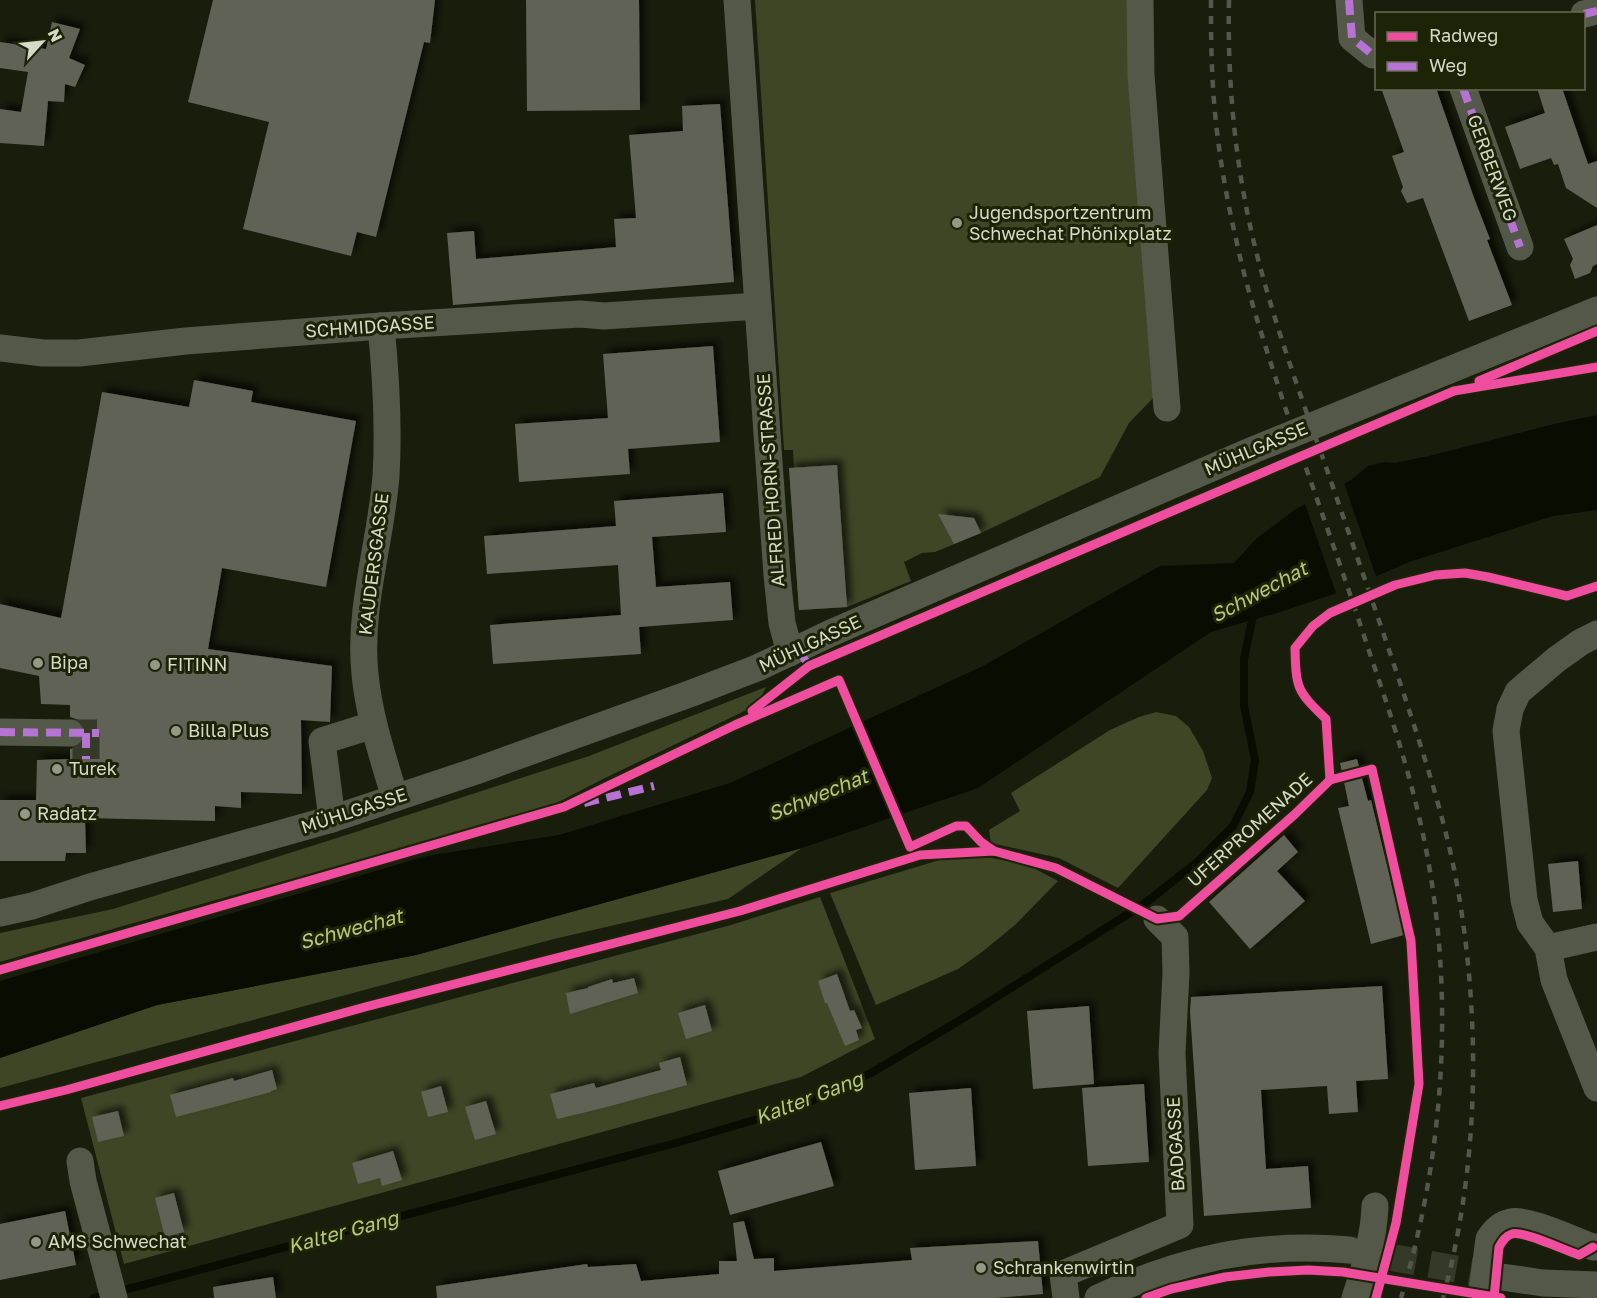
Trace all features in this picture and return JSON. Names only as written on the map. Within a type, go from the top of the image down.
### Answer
[{"type":"street","name":"ALFRED HORN-STRASSE","points":[[737,0],[749,306],[782,623],[790,653]]},
{"type":"street","points":[[1140,0],[1141,75],[1167,408]]},
{"type":"street","points":[[1349,0],[1352,38],[1375,54]]},
{"type":"street","name":"GERBERWEG","points":[[1464,90],[1520,248]]},
{"type":"street","name":"SCHMIDGASSE","points":[[0,348],[43,353],[78,353],[186,341],[381,326],[580,314],[604,316],[749,306]]},
{"type":"street","name":"MÜHLGASSE","points":[[0,913],[32,906],[90,887],[332,819],[476,771],[692,693],[758,668],[831,633],[1252,450],[1597,310]]},
{"type":"street","name":"KAUDERSGASSE","points":[[381,326],[386,387],[386,476],[364,627],[364,673],[373,725],[396,798]]},
{"type":"street","points":[[1597,634],[1557,659],[1518,692],[1510,709],[1506,731],[1524,900],[1530,923],[1548,948],[1554,980],[1597,1088]]},
{"type":"street","points":[[332,819],[322,741],[373,725]]},
{"type":"street","points":[[0,732],[70,734]]},
{"type":"street","name":"BADGASSE","points":[[1066,1298],[1063,1274],[1180,1224],[1172,1053],[1176,973],[1175,937],[1157,919]]},
{"type":"street","points":[[1548,948],[1597,937]]},
{"type":"street","points":[[80,1161],[83,1181],[114,1298]]},
{"type":"street","points":[[1355,1298],[1373,1235],[1375,1206]]},
{"type":"street","points":[[1481,1298],[1489,1239],[1494,1232],[1510,1222],[1526,1222],[1597,1247]]},
{"type":"street","points":[[1098,1298],[1156,1273],[1187,1263],[1222,1256],[1256,1250],[1292,1248],[1349,1250]]},
{"type":"street","points":[[1502,1278],[1543,1283],[1597,1285]]},
{"type":"green space","name":"Jugendsportzentrum Schwechat Phönixplatz","points":[[755,0],[1129,0],[1156,395],[1129,423],[1100,477],[981,533],[935,552],[922,553],[904,562],[911,581],[847,607],[799,610],[789,468],[794,468],[793,450],[784,450]]},
{"type":"green space","points":[[766,687],[757,705],[549,807],[0,962],[0,933],[113,909],[337,838],[589,756]]},
{"type":"green space","points":[[1156,712],[1176,716],[1189,727],[1203,751],[1212,778],[1207,790],[1118,888],[1059,858],[991,843],[989,830],[1020,811],[1011,793],[1110,730]]},
{"type":"green space","points":[[802,848],[728,899],[554,939],[0,1088],[0,1058],[157,1005],[416,955]]},
{"type":"green space","points":[[982,856],[1028,865],[1058,881],[1015,925],[958,969],[876,1005],[830,893],[943,859]]},
{"type":"green space","points":[[820,897],[875,1039],[801,1077],[124,1264],[81,1098],[731,925]]},
{"type":"water","name":"Schwechat","points":[[1597,415],[1597,510],[1553,516],[1409,562],[1340,592],[1211,632],[978,788],[802,848],[416,955],[157,1005],[0,1058],[0,981],[427,856],[559,835],[730,783],[983,666],[1160,566],[1234,563],[1256,539],[1296,509],[1351,480],[1368,466],[1429,456]]},
{"type":"pier","points":[[1343,480],[1377,579],[1337,596],[1304,501]]},
{"type":"pier","points":[[862,719],[902,817],[892,821],[852,724]]},
{"type":"building","points":[[213,0],[435,0],[430,43],[424,42],[376,237],[357,232],[351,256],[243,229],[269,122],[188,102]]},
{"type":"building","points":[[526,0],[639,0],[640,110],[527,111]]},
{"type":"building","points":[[52,22],[80,29],[69,58],[85,65],[75,87],[65,84],[64,102],[48,101],[44,146],[0,143],[0,109],[21,112],[28,72],[0,68],[0,42],[46,49]]},
{"type":"building","points":[[1382,90],[1437,90],[1490,239],[1487,240],[1512,305],[1469,321],[1423,198],[1407,203],[1401,191],[1403,187],[1392,156],[1404,152]]},
{"type":"building","points":[[1538,90],[1563,90],[1588,164],[1597,161],[1597,208],[1566,188],[1558,164],[1554,165],[1551,158],[1520,169],[1505,127],[1545,113]]},
{"type":"building","points":[[720,104],[734,282],[453,305],[447,233],[474,231],[476,259],[616,247],[614,219],[636,218],[629,135],[683,131],[682,106]]},
{"type":"building","points":[[1597,225],[1597,264],[1593,266],[1590,273],[1575,279],[1570,265],[1573,259],[1564,239]]},
{"type":"building","points":[[713,346],[720,442],[628,449],[630,474],[519,482],[515,424],[608,418],[603,354]]},
{"type":"building","points":[[194,380],[253,391],[251,402],[356,421],[326,587],[222,568],[208,649],[332,666],[330,722],[301,720],[302,794],[241,792],[241,808],[215,806],[215,821],[85,818],[86,853],[66,853],[65,861],[0,861],[0,800],[36,800],[37,760],[70,759],[70,749],[83,742],[86,733],[79,720],[70,717],[70,705],[41,704],[39,676],[0,668],[0,604],[61,618],[102,392],[189,407]]},
{"type":"building","points":[[837,465],[847,607],[799,610],[789,468]]},
{"type":"building","points":[[723,493],[726,532],[652,537],[656,587],[730,582],[733,620],[639,627],[641,654],[493,664],[490,625],[621,615],[618,565],[487,574],[484,536],[616,526],[614,501]]},
{"type":"building","points":[[938,514],[974,518],[981,533],[954,544]]},
{"type":"building","points":[[1357,759],[1368,801],[1371,800],[1404,935],[1371,944],[1338,808],[1349,806],[1340,763]]},
{"type":"building","points":[[1284,835],[1298,852],[1277,871],[1305,901],[1250,949],[1209,902]]},
{"type":"building","points":[[1578,861],[1582,909],[1553,912],[1548,864]]},
{"type":"building","points":[[837,974],[850,1011],[854,1010],[862,1028],[856,1030],[859,1040],[845,1046],[827,1003],[825,1003],[818,981]]},
{"type":"building","points":[[634,978],[638,993],[570,1014],[566,993],[612,979],[613,983]]},
{"type":"building","points":[[1382,986],[1388,1079],[1356,1081],[1358,1112],[1329,1114],[1327,1086],[1261,1090],[1266,1169],[1308,1166],[1311,1208],[1204,1216],[1190,1011],[1191,997]]},
{"type":"building","points":[[705,1005],[712,1031],[686,1039],[678,1013]]},
{"type":"building","points":[[1089,1006],[1094,1084],[1033,1089],[1027,1011]]},
{"type":"building","points":[[680,1057],[687,1085],[557,1119],[550,1094],[594,1083],[596,1088],[661,1070],[659,1063]]},
{"type":"building","points":[[272,1070],[277,1089],[271,1092],[176,1117],[170,1095]]},
{"type":"building","points":[[1144,1084],[1149,1162],[1088,1166],[1082,1088]]},
{"type":"building","points":[[441,1086],[448,1112],[428,1117],[421,1092]]},
{"type":"building","points":[[971,1088],[976,1166],[915,1170],[909,1093]]},
{"type":"building","points":[[486,1101],[496,1134],[475,1140],[465,1107]]},
{"type":"building","points":[[118,1111],[124,1136],[98,1142],[92,1117]]},
{"type":"building","points":[[821,1142],[834,1186],[730,1215],[718,1171]]},
{"type":"building","points":[[393,1151],[402,1180],[382,1186],[380,1178],[358,1184],[352,1163]]},
{"type":"building","points":[[174,1193],[184,1232],[165,1237],[155,1198]]},
{"type":"building","name":"AMS Schwechat","points":[[65,1211],[76,1265],[0,1280],[0,1224]]},
{"type":"building","points":[[744,1221],[754,1259],[774,1258],[774,1271],[912,1260],[910,1248],[1038,1241],[1043,1294],[996,1298],[437,1298],[436,1286],[587,1264],[588,1267],[636,1264],[641,1281],[719,1274],[719,1261],[737,1261],[733,1223]]},
{"type":"building","points":[[273,1277],[276,1298],[214,1298],[213,1287]]},
{"type":"waterway","name":"Kalter Gang","points":[[94,1298],[683,1141],[798,1107],[871,1073],[957,1022],[1144,904],[1196,863],[1233,826],[1250,792],[1255,760],[1244,706],[1244,659],[1254,611]]},
{"type":"tunnel","points":[[70,733],[99,733]]},
{"type":"tunnel","points":[[86,733],[86,759]]},
{"type":"tunnel","points":[[1349,1250],[1502,1277]]},
{"type":"railway","points":[[1211,0],[1212,67],[1217,132],[1227,197],[1241,260],[1285,407],[1397,737],[1420,821],[1431,880],[1439,940],[1442,1000],[1437,1121],[1428,1181],[1401,1298]]},
{"type":"railway","points":[[1229,0],[1230,68],[1235,136],[1246,204],[1261,270],[1291,368],[1423,753],[1443,821],[1458,890],[1470,992],[1473,1095],[1464,1197],[1443,1298]]},
{"type":"marked path","points":[[1349,0],[1352,38],[1375,54]]},
{"type":"marked path","points":[[1585,14],[1597,11]]},
{"type":"marked path","points":[[1464,90],[1520,247]]},
{"type":"marked path","points":[[798,649],[809,666]]},
{"type":"marked path","points":[[0,732],[99,733]]},
{"type":"marked path","points":[[86,733],[86,759]]},
{"type":"marked path","points":[[584,803],[654,786]]},
{"type":"cycle path","points":[[1479,381],[1597,331]]},
{"type":"cycle path","points":[[752,711],[809,666],[1454,391],[1597,367]]},
{"type":"cycle path","points":[[1330,780],[1326,719],[1309,702],[1300,688],[1296,672],[1295,648],[1313,626],[1330,613],[1395,585],[1436,575],[1465,573],[1567,596],[1597,586]]},
{"type":"cycle path","points":[[0,970],[564,807],[735,725],[839,680],[910,847],[956,826],[966,826],[981,842],[994,851]]},
{"type":"cycle path","name":"UFERPROMENADE","points":[[0,1106],[66,1090],[365,1007],[740,911],[920,855],[994,851],[1056,868],[1157,919],[1179,916],[1294,815],[1330,780],[1372,769],[1411,941],[1419,1084],[1396,1223],[1376,1298]]},
{"type":"cycle path","points":[[1494,1298],[1499,1247],[1510,1235],[1525,1235],[1579,1255],[1593,1247]]},
{"type":"cycle path","points":[[1146,1298],[1171,1289],[1225,1277],[1308,1270],[1343,1272],[1501,1298]]},
{"type":"place","name":"Jugendsportzentrum Schwechat Phönixplatz","points":[[957,223]]},
{"type":"place","name":"Bipa","points":[[38,663]]},
{"type":"place","name":"FITINN","points":[[155,665]]},
{"type":"place","name":"Billa Plus","points":[[176,731]]},
{"type":"place","name":"Turek","points":[[57,769]]},
{"type":"place","name":"Radatz","points":[[25,814]]},
{"type":"place","name":"AMS Schwechat","points":[[36,1242]]},
{"type":"place","name":"Schrankenwirtin","points":[[981,1268]]}]
